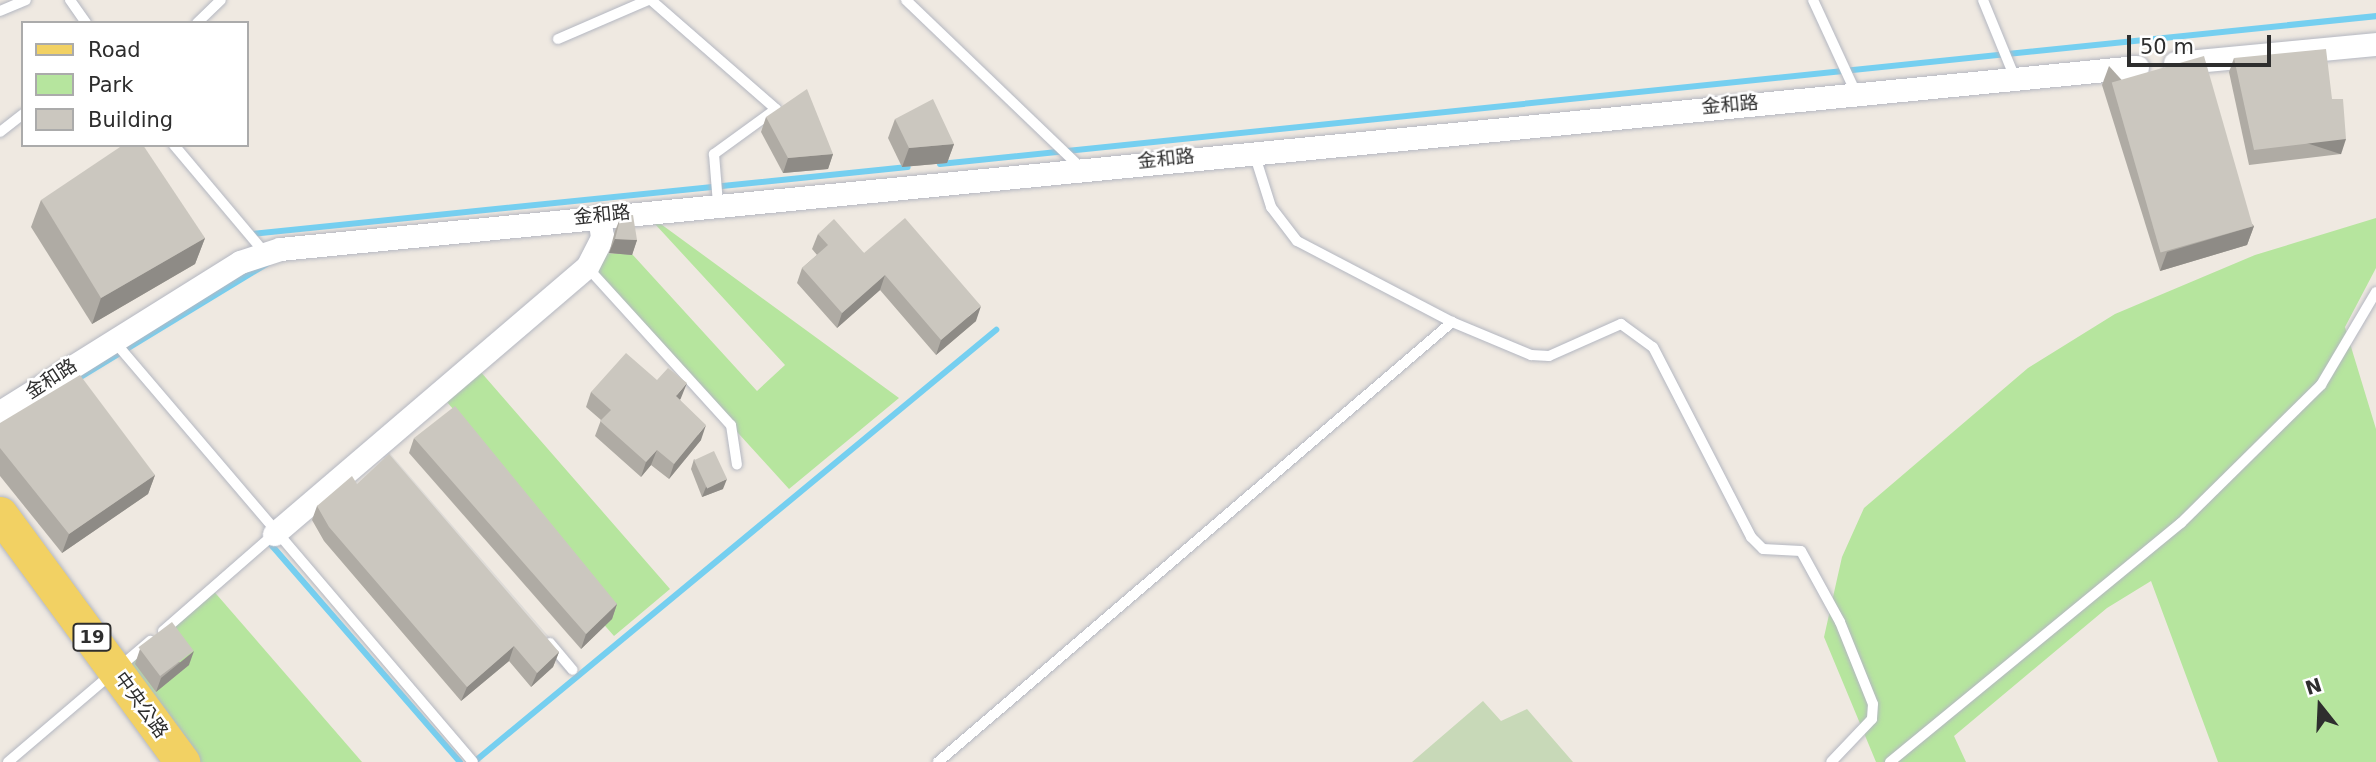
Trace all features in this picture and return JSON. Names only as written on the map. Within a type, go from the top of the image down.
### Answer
[{"type":"main road","name":"中央公路","points":[[0,514],[182,762]]},
{"type":"street","name":"金和路","points":[[0,412],[113,339],[264,253],[1080,167],[2376,44]]},
{"type":"street","points":[[274,534],[378,450],[587,267],[602,237],[599,216]]},
{"type":"lane","points":[[0,11],[26,0]]},
{"type":"lane","points":[[70,0],[85,21]]},
{"type":"lane","points":[[199,21],[221,0]]},
{"type":"lane","points":[[558,39],[650,0],[776,109],[713,155],[718,204]]},
{"type":"lane","points":[[906,0],[1080,167]]},
{"type":"lane","points":[[1813,0],[1856,93]]},
{"type":"lane","points":[[1983,0],[2015,78]]},
{"type":"lane","points":[[0,132],[21,116]]},
{"type":"lane","points":[[176,147],[264,253]]},
{"type":"lane","points":[[1254,150],[1272,207],[1297,241],[1452,322],[1531,355],[1549,356],[1621,324],[1653,347],[1751,537],[1763,549],[1801,551],[1840,622],[1873,704],[1872,719],[1831,762]]},
{"type":"lane","points":[[587,267],[732,425],[737,465]]},
{"type":"lane","points":[[1890,762],[2181,523],[2321,385],[2376,292]]},
{"type":"lane","points":[[939,762],[1452,322]]},
{"type":"lane","points":[[113,339],[274,534],[473,762]]},
{"type":"lane","points":[[8,762],[274,534]]},
{"type":"lane","points":[[538,629],[573,670]]},
{"type":"green space","points":[[643,211],[899,398],[789,489],[587,267],[598,253],[632,254],[757,391],[785,365]]},
{"type":"green space","points":[[2376,218],[2376,268],[2345,327],[2376,429],[2376,762],[2218,762],[2151,581],[2107,608],[1954,736],[1966,762],[1876,762],[1824,637],[1842,557],[1864,508],[2028,368],[2115,314],[2255,255]]},
{"type":"green space","points":[[473,363],[670,589],[614,636],[460,461],[481,441],[440,394]]},
{"type":"green space","points":[[211,588],[362,762],[182,762],[116,671]]},
{"type":"green space","points":[[1483,701],[1501,721],[1527,709],[1573,762],[1412,762]]},
{"type":"shaded area","points":[[381,443],[576,668],[568,675],[375,448]]},
{"type":"building","points":[[2326,49],[2332,99],[2343,99],[2346,139],[2254,150],[2234,58]]},
{"type":"building","points":[[2204,56],[2253,226],[2161,253],[2112,82]]},
{"type":"building","points":[[807,89],[833,154],[788,158],[766,117]]},
{"type":"building","points":[[933,99],[954,144],[909,148],[895,119]]},
{"type":"building","points":[[120,147],[144,147],[205,238],[101,298],[41,200]]},
{"type":"building","points":[[633,215],[637,240],[615,239],[621,216]]},
{"type":"building","points":[[905,218],[981,306],[941,340],[885,275],[842,313],[802,268],[828,245],[818,234],[834,219],[864,253]]},
{"type":"building","points":[[626,353],[657,380],[668,368],[687,383],[676,396],[706,425],[674,464],[657,450],[646,462],[600,421],[611,410],[591,392]]},
{"type":"building","points":[[80,375],[155,475],[69,534],[0,448],[0,423]]},
{"type":"building","points":[[455,406],[617,604],[586,634],[414,438]]},
{"type":"building","points":[[714,451],[727,479],[707,488],[694,460]]},
{"type":"building","points":[[389,454],[559,652],[537,673],[514,646],[467,687],[329,527],[317,506],[352,476],[357,484]]},
{"type":"building","points":[[172,622],[194,651],[160,676],[138,647]]},
{"type":"waterway","points":[[940,164],[2376,16]]},
{"type":"waterway","points":[[251,234],[908,167]]},
{"type":"waterway","points":[[74,381],[268,263]]},
{"type":"waterway","points":[[474,762],[996,330]]},
{"type":"waterway","points":[[267,540],[460,762]]}]
